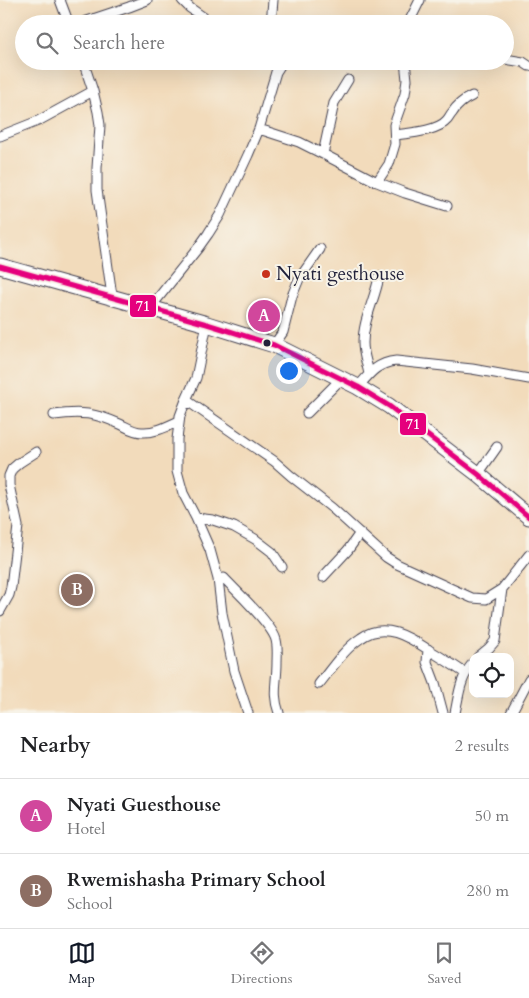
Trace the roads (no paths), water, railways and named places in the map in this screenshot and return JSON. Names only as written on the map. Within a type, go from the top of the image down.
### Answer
[{"type":"highway","points":[[0,266],[112,296],[274,345],[342,378],[389,406],[478,474],[529,517]]},
{"type":"street","points":[[60,0],[66,15]]},
{"type":"street","points":[[104,15],[146,0]]},
{"type":"street","points":[[182,0],[200,15]]},
{"type":"street","points":[[272,15],[273,0]]},
{"type":"street","points":[[412,15],[420,0]]},
{"type":"street","points":[[514,60],[524,62],[529,66]]},
{"type":"street","points":[[86,70],[93,91],[100,125],[96,168],[97,190],[112,296]]},
{"type":"street","points":[[150,308],[215,224],[234,187],[259,129],[277,70]]},
{"type":"street","points":[[377,182],[389,164],[395,144],[394,125],[405,94],[405,70]]},
{"type":"street","points":[[323,154],[334,103],[348,80]]},
{"type":"street","points":[[0,136],[38,121],[93,91]]},
{"type":"street","points":[[395,135],[422,131],[441,125],[463,100],[472,96]]},
{"type":"street","points":[[259,129],[299,142],[377,182],[447,206]]},
{"type":"street","points":[[274,345],[282,332],[299,279],[320,248]]},
{"type":"street","points":[[369,374],[364,355],[363,335],[379,277]]},
{"type":"street","points":[[207,324],[196,378],[179,421],[177,439],[178,476],[183,493],[210,550],[218,579],[222,613],[237,684],[248,713]]},
{"type":"street","points":[[358,387],[378,366],[396,361],[472,369],[529,379]]},
{"type":"street","points":[[307,413],[342,378]]},
{"type":"street","points":[[186,400],[274,461],[332,508],[386,557],[468,597],[476,599],[486,598],[502,589],[529,555]]},
{"type":"street","points":[[54,415],[82,413],[99,415],[130,430],[140,432],[160,429],[179,421]]},
{"type":"street","points":[[478,474],[497,447]]},
{"type":"street","points":[[0,611],[11,588],[17,538],[18,522],[8,483],[10,472],[19,463],[36,452]]},
{"type":"street","points":[[0,469],[10,472]]},
{"type":"street","points":[[196,518],[213,520],[234,527],[256,539],[272,552],[282,567]]},
{"type":"street","points":[[323,576],[348,550],[360,533]]},
{"type":"street","points":[[224,578],[271,628],[276,639],[275,703],[279,713]]},
{"type":"street","points":[[483,653],[495,641],[502,589]]},
{"type":"street","points":[[319,684],[344,653],[361,637],[372,632],[386,630],[403,634],[465,673]]},
{"type":"street","points":[[428,649],[427,662],[443,713]]},
{"type":"street","points":[[456,713],[459,691],[465,673],[469,668]]},
{"type":"street","points":[[511,713],[529,679]]},
{"type":"place","name":"Nyati gesthouse","points":[[266,274]]},
{"type":"place","name":"Nyati Guesthouse","points":[[264,316]]},
{"type":"place","name":"Rwemishasha Primary School","points":[[77,590]]}]
